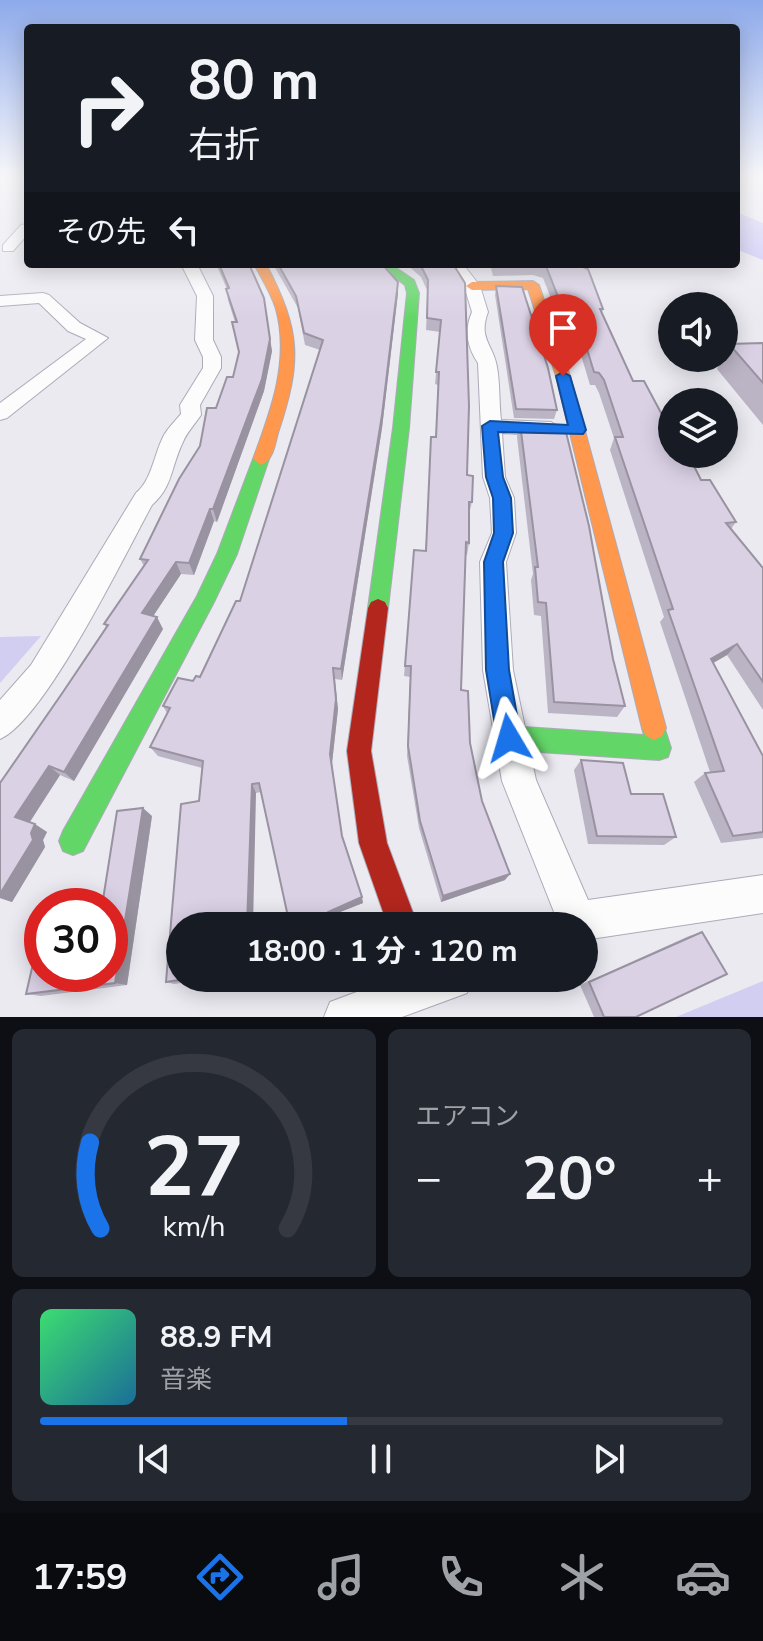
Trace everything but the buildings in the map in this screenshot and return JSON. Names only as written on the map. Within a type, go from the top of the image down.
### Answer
[{"type":"street","points":[[0,228],[24,228]]},
{"type":"street","points":[[0,723],[42,675],[144,499],[157,488],[161,466],[170,445],[191,415],[190,405],[212,368],[212,357],[204,340],[205,296],[191,268]]},
{"type":"street","points":[[73,841],[204,602],[227,554],[264,451],[282,392],[289,351],[282,309],[262,268]]},
{"type":"street","points":[[389,268],[410,283],[413,293],[401,428],[359,751],[373,843],[398,912]]},
{"type":"street","points":[[458,268],[472,286],[480,312],[474,326],[480,353],[487,363],[494,477],[502,498],[504,533],[493,562],[498,670],[509,738],[519,781],[568,912]]},
{"type":"street","points":[[472,286],[533,285],[578,430],[659,748],[509,738]]},
{"type":"street","points":[[0,301],[43,298],[74,327],[99,338],[0,413]]},
{"type":"street","points":[[490,426],[578,430]]},
{"type":"street","points":[[598,920],[763,894]]},
{"type":"street","points":[[345,1017],[408,992]]},
{"type":"shaded area","points":[[740,223],[763,223],[763,260],[740,251]]},
{"type":"shaded area","points":[[41,636],[0,683],[0,637]]},
{"type":"shaded area","points":[[763,981],[763,1017],[676,1017]]},
{"type":"traffic: fast","points":[[378,608],[401,428],[413,293],[410,283],[389,268]]},
{"type":"traffic: fast","points":[[73,841],[204,602],[227,554],[261,459]]},
{"type":"traffic: fast","points":[[509,738],[659,748],[654,728]]},
{"type":"traffic: slow","points":[[261,459],[284,385],[288,347],[282,309],[262,268]]},
{"type":"traffic: slow","points":[[472,286],[533,285],[563,376],[654,728]]},
{"type":"traffic: jam","points":[[378,608],[359,751],[373,843],[398,912]]},
{"type":"route","points":[[509,738],[498,670],[493,562],[504,533],[502,498],[494,477],[490,426],[578,430],[563,376]]}]
